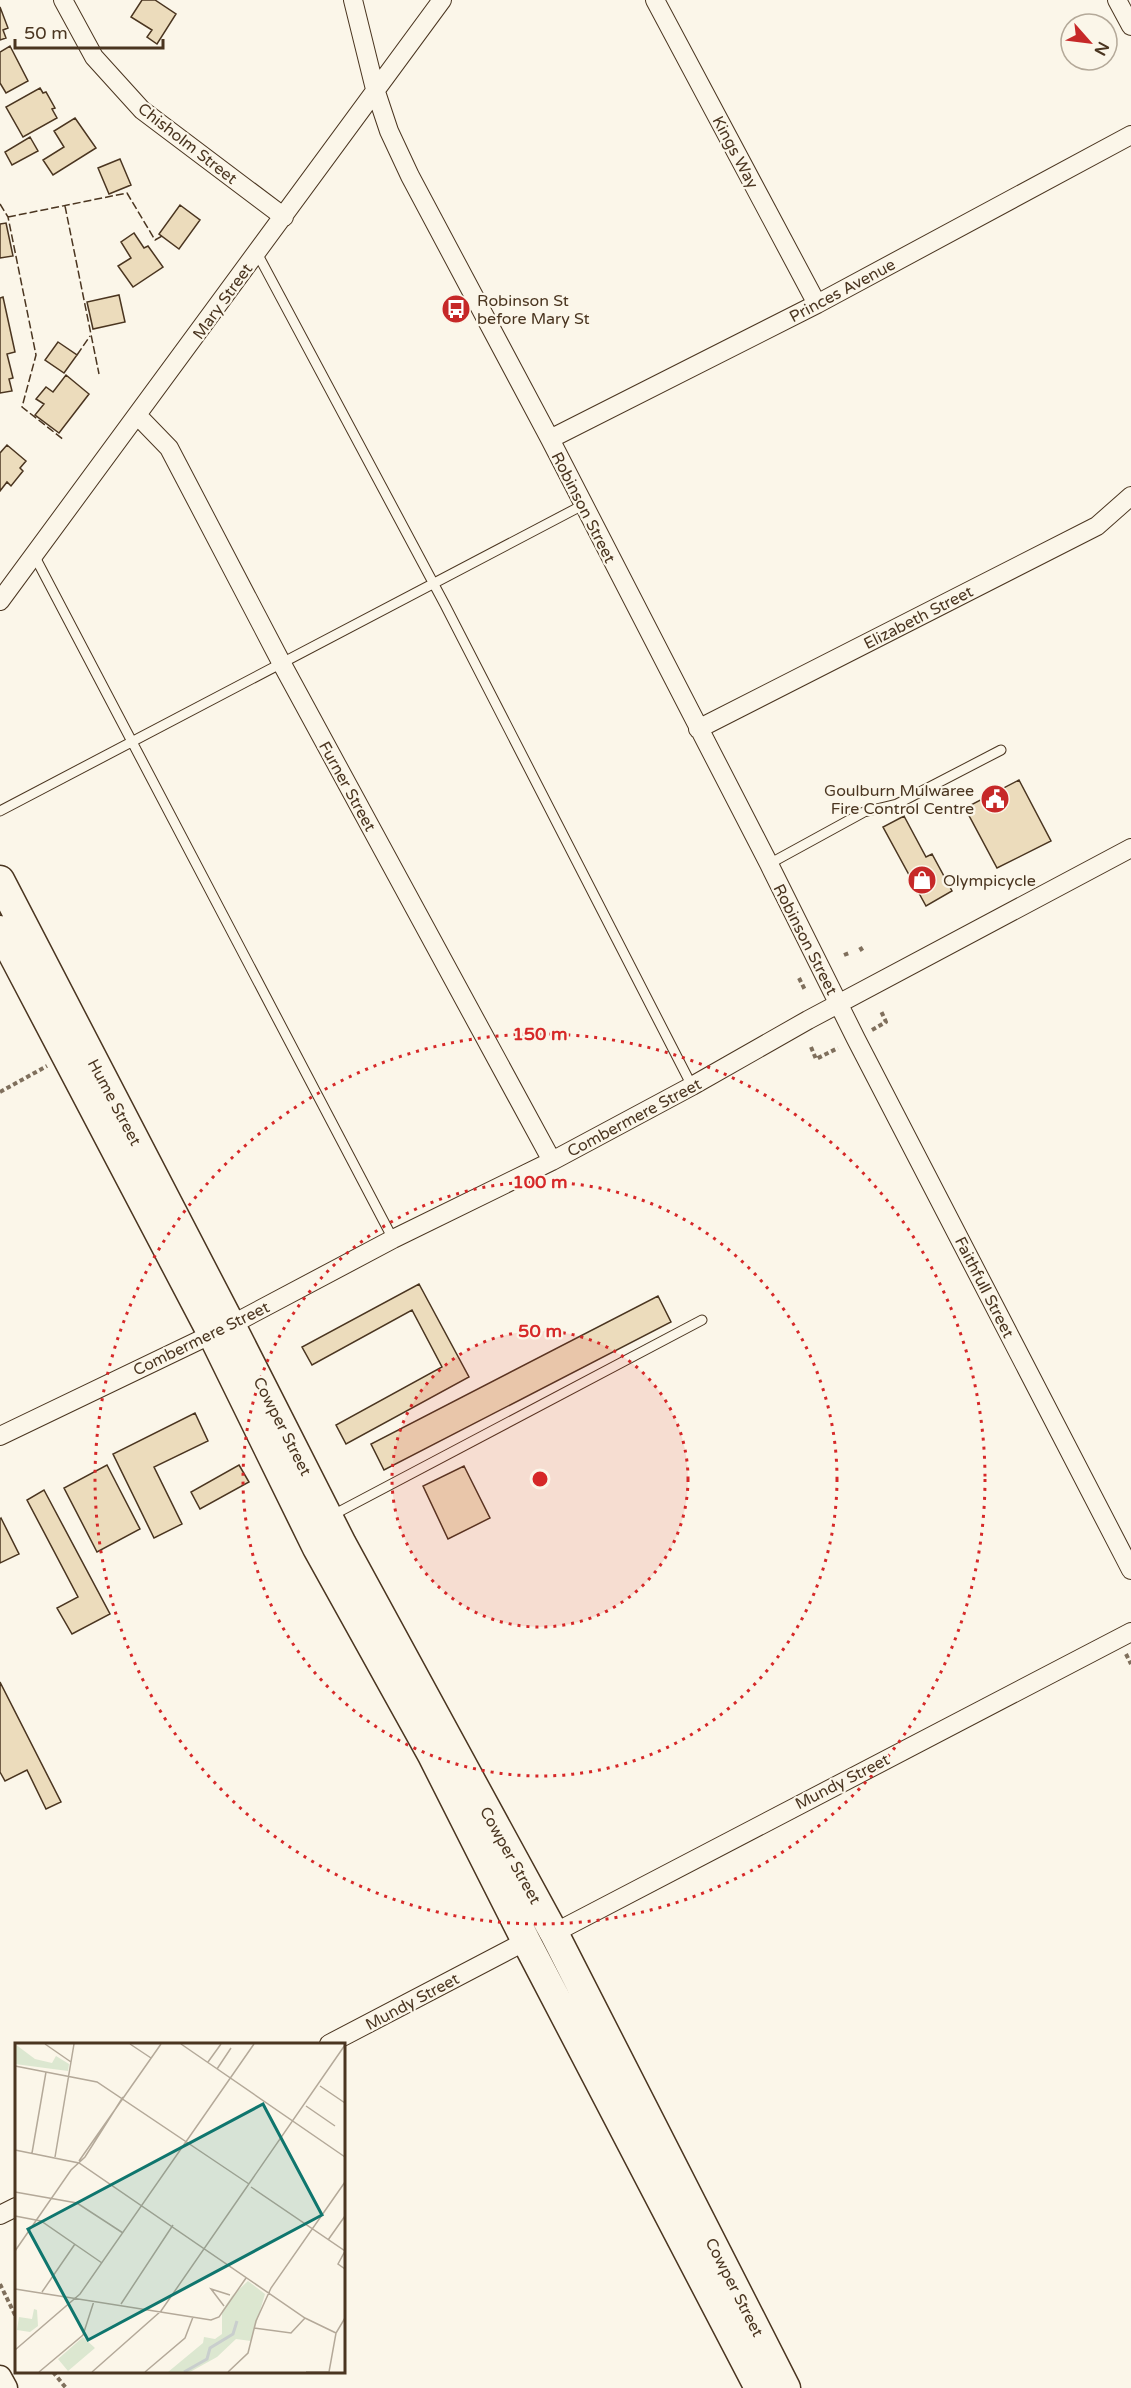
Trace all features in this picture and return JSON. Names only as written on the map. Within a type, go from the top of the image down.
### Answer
[{"type":"main road","name":"Hume Street","points":[[0,880],[222,1329]]},
{"type":"main road","name":"Hume Street","points":[[0,930],[66,1056],[222,1329]]},
{"type":"main road","name":"Cowper Street","points":[[222,1329],[329,1517],[554,1933],[786,2388]]},
{"type":"main road","name":"Cowper Street","points":[[222,1329],[317,1548],[432,1755],[526,1941],[759,2388]]},
{"type":"street","name":"Chisholm Street","points":[[63,0],[93,57],[142,110],[284,217]]},
{"type":"street","name":"Robinson Street","points":[[353,0],[375,89],[389,130],[410,176],[550,439],[839,1004]]},
{"type":"street","name":"Mary Street","points":[[0,602],[442,0]]},
{"type":"street","name":"Kings Way","points":[[655,0],[817,304]]},
{"type":"street","points":[[1117,0],[1131,26]]},
{"type":"street","name":"Princes Avenue","points":[[550,439],[817,304],[1131,135]]},
{"type":"street","name":"Furner Street","points":[[138,416],[169,448],[282,664],[552,1161]]},
{"type":"street","name":"Elizabeth Street","points":[[698,729],[1097,526],[1131,496]]},
{"type":"street","name":"Combermere Street","points":[[0,1436],[222,1329],[393,1239],[552,1161],[1131,848]]},
{"type":"street","name":"Faithfull Street","points":[[839,1004],[1131,1570]]},
{"type":"street","name":"Mundy Street","points":[[554,1933],[1131,1632]]},
{"type":"street","name":"Mundy Street","points":[[331,2043],[526,1941]]},
{"type":"street","points":[[0,2215],[15,2208]]},
{"type":"street","points":[[0,2377],[6,2388]]},
{"type":"lane","points":[[257,253],[433,584],[692,1086]]},
{"type":"lane","points":[[0,811],[583,505]]},
{"type":"lane","points":[[34,555],[393,1239]]},
{"type":"lane","points":[[769,864],[864,812],[897,804],[1001,750]]},
{"type":"lane","points":[[329,1517],[702,1320]]},
{"type":"path","points":[[860,947],[863,952]]},
{"type":"path","points":[[799,978],[805,990]]},
{"type":"path","points":[[872,1030],[886,1022],[880,1011]]},
{"type":"path","points":[[811,1047],[816,1059],[838,1048]]},
{"type":"path","points":[[0,1092],[66,1056]]},
{"type":"path","points":[[1124,1652],[1131,1664]]},
{"type":"path","points":[[0,2284],[15,2316]]},
{"type":"path","points":[[54,2373],[66,2388]]},
{"type":"building","points":[[142,0],[155,0],[176,14],[157,44],[147,37],[152,30],[131,17]]},
{"type":"building","points":[[0,7],[8,28],[3,30],[6,38],[0,40]]},
{"type":"building","points":[[10,46],[28,81],[6,93],[0,83],[0,52]]},
{"type":"building","points":[[40,88],[43,93],[46,92],[55,108],[52,109],[57,118],[23,137],[6,107]]},
{"type":"building","points":[[75,118],[96,148],[53,175],[43,160],[64,147],[54,131]]},
{"type":"building","points":[[30,137],[38,151],[12,165],[5,152]]},
{"type":"building","points":[[120,159],[131,185],[109,194],[98,168]]},
{"type":"building","points":[[180,205],[200,220],[179,249],[159,234]]},
{"type":"building","points":[[6,223],[13,256],[0,258],[0,224]]},
{"type":"building","points":[[134,233],[144,248],[148,246],[163,267],[133,287],[118,266],[131,258],[121,242]]},
{"type":"building","points":[[119,295],[125,322],[93,329],[87,302]]},
{"type":"building","points":[[3,297],[15,352],[7,354],[13,378],[9,379],[12,391],[0,393],[0,298]]},
{"type":"building","points":[[58,342],[77,355],[64,373],[45,360]]},
{"type":"building","points":[[66,375],[89,394],[59,433],[35,415],[44,404],[36,399],[46,387],[53,392]]},
{"type":"building","points":[[7,445],[26,461],[20,468],[23,471],[11,486],[7,482],[0,491],[0,453]]},
{"type":"building","points":[[1019,780],[1051,841],[997,868],[965,808]]},
{"type":"building","points":[[904,816],[926,857],[932,854],[952,891],[926,906],[883,827]]},
{"type":"building","points":[[419,1284],[469,1377],[346,1444],[336,1425],[442,1367],[412,1310],[312,1365],[302,1347]]},
{"type":"building","points":[[658,1296],[671,1322],[384,1470],[371,1444]]},
{"type":"building","points":[[195,1413],[208,1441],[154,1467],[182,1524],[154,1538],[113,1454]]},
{"type":"building","points":[[107,1465],[140,1529],[97,1552],[64,1488]]},
{"type":"building","points":[[239,1465],[249,1482],[200,1509],[191,1492]]},
{"type":"building","points":[[464,1466],[490,1518],[448,1539],[423,1486]]},
{"type":"building","points":[[44,1490],[110,1614],[72,1634],[57,1608],[78,1597],[27,1500]]},
{"type":"building","points":[[0,1519],[19,1554],[0,1563]]},
{"type":"building","points":[[0,1682],[61,1802],[46,1809],[27,1770],[5,1781],[0,1772]]},
{"type":"fence","points":[[8,217],[127,193],[155,240],[162,236]]},
{"type":"fence","points":[[0,204],[8,217],[36,355],[22,407],[64,440]]},
{"type":"fence","points":[[65,206],[99,374]]},
{"type":"fence","points":[[77,355],[90,336]]},
{"type":"place","name":"Robinson St before Mary St","points":[[456,309]]},
{"type":"place","name":"Goulburn Mulwaree Fire Control Centre","points":[[995,799]]},
{"type":"place","name":"Olympicycle","points":[[922,880]]}]
